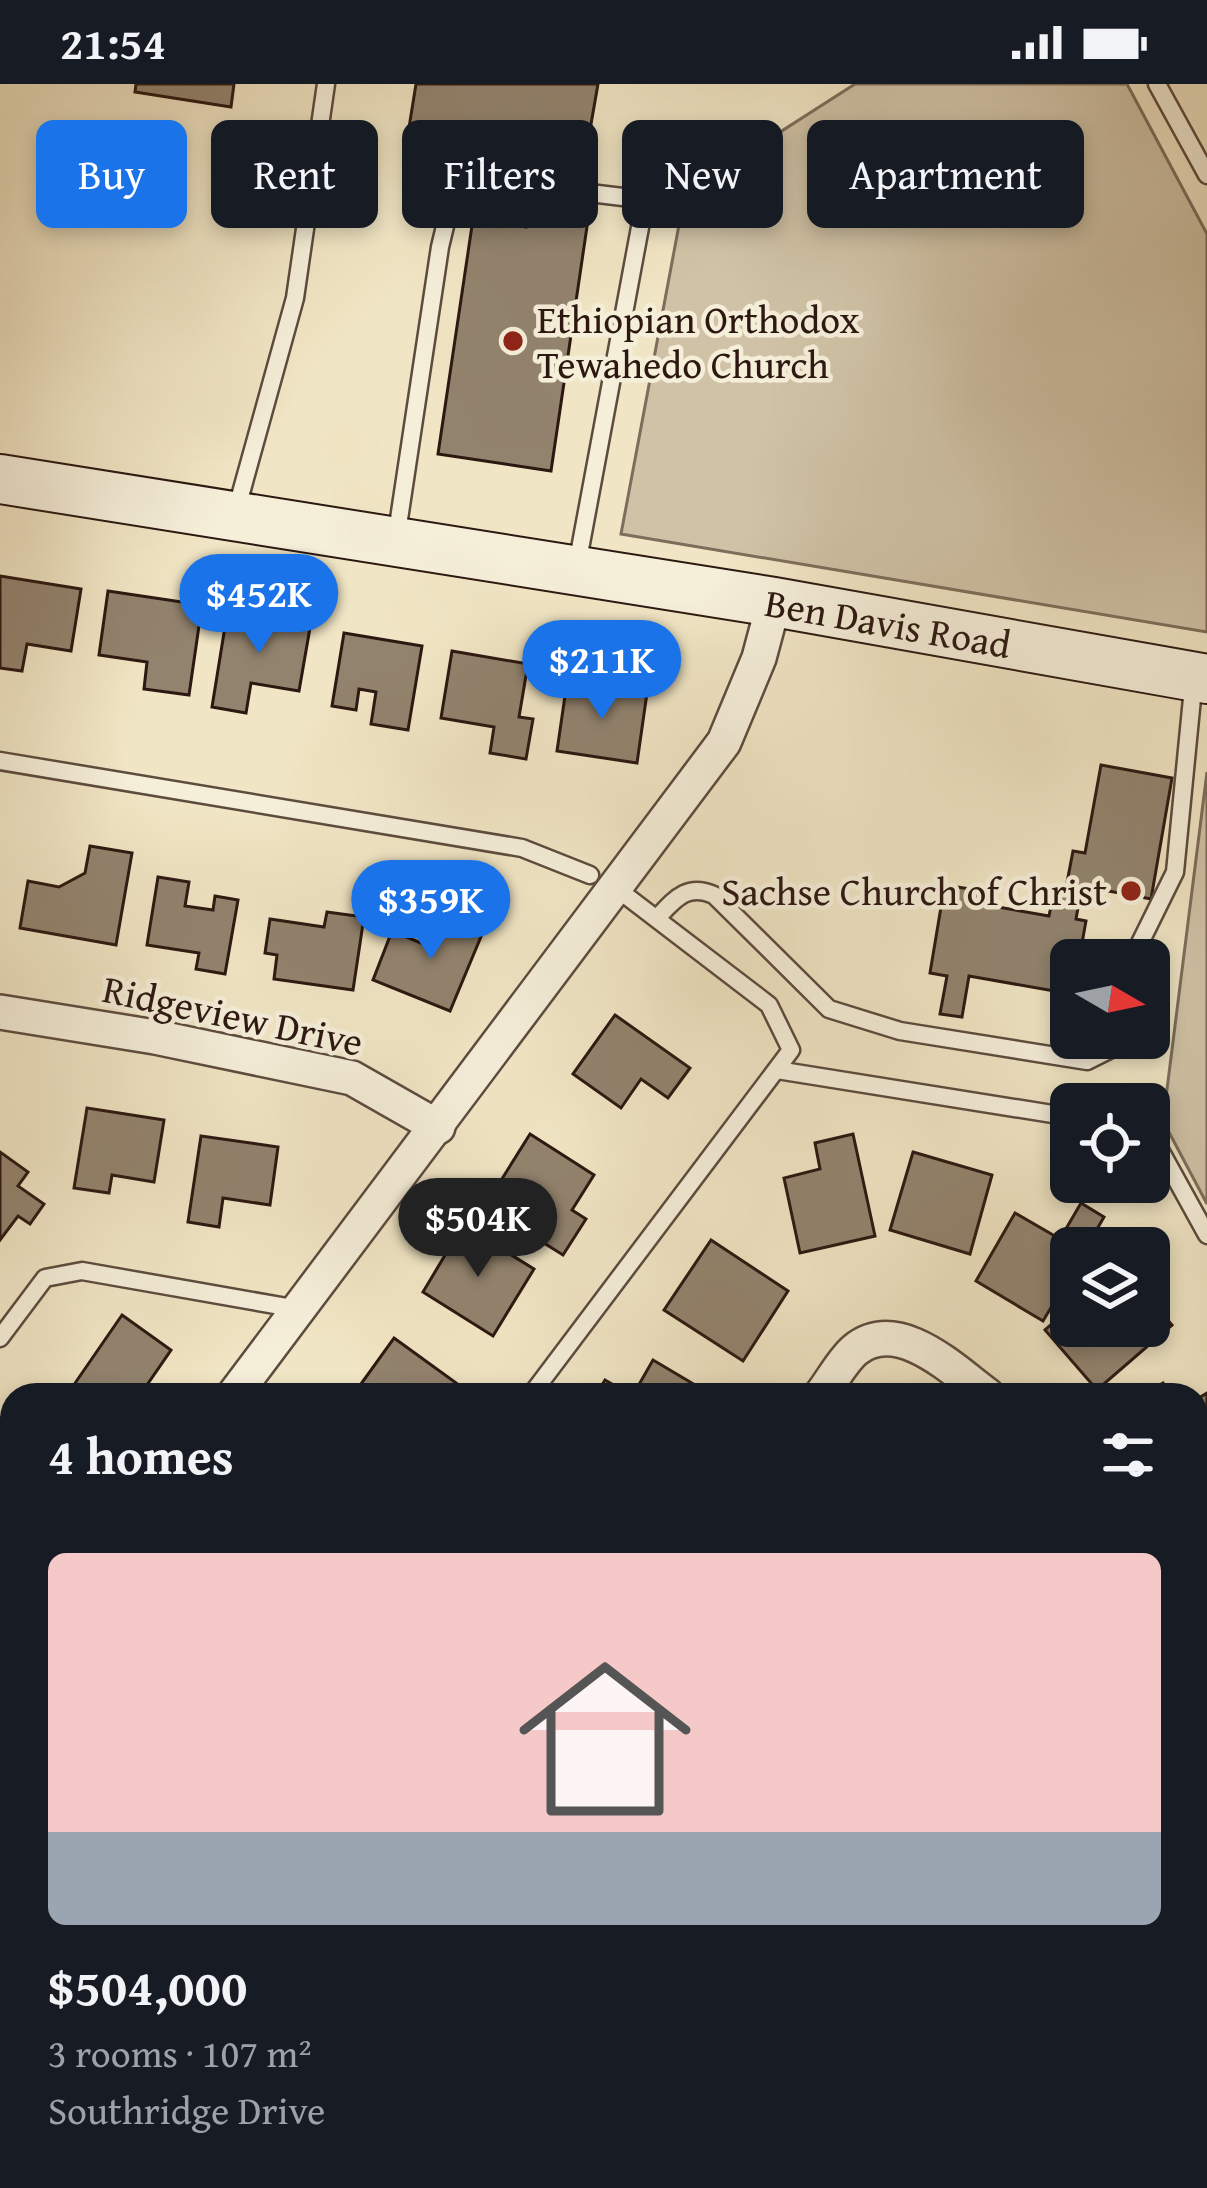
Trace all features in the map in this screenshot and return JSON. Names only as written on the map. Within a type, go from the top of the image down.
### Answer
[{"type":"street","name":"Ben Davis Road","points":[[0,479],[774,602],[1200,678]]},
{"type":"street","points":[[243,1383],[438,1127],[603,881],[724,742],[759,658],[774,602]]},
{"type":"street","name":"Ridgeview Drive","points":[[0,1012],[155,1037],[352,1078],[438,1127]]},
{"type":"street","points":[[830,1383],[854,1351],[878,1338],[915,1344],[970,1383]]},
{"type":"lane","points":[[234,518],[295,298],[326,84]]},
{"type":"lane","points":[[1157,84],[1206,170]]},
{"type":"lane","points":[[395,543],[440,247],[452,197],[465,178],[631,198],[644,206],[576,572]]},
{"type":"lane","points":[[1142,939],[1175,872],[1200,678]]},
{"type":"lane","points":[[0,760],[522,848],[603,881],[769,1005],[791,1050],[540,1383]]},
{"type":"lane","points":[[657,918],[682,892],[700,889],[714,895],[829,1009],[900,1031],[1050,1055]]},
{"type":"lane","points":[[777,1070],[1050,1114]]},
{"type":"lane","points":[[1170,1168],[1207,1235]]},
{"type":"lane","points":[[0,1338],[45,1278],[82,1271],[299,1309]]},
{"type":"shaded area","points":[[855,84],[1127,84],[1207,234],[1207,632],[621,534],[678,228],[783,228],[783,130]]},
{"type":"shaded area","points":[[1207,772],[1207,1204],[1170,1134],[1168,1083]]},
{"type":"building","points":[[136,84],[234,84],[231,107],[135,92]]},
{"type":"building","points":[[416,84],[598,84],[592,120],[410,120]]},
{"type":"building","name":"Ethiopian Orthodox Tewahedo Church","points":[[472,228],[587,228],[551,471],[438,454]]},
{"type":"building","points":[[0,576],[81,589],[71,651],[27,644],[22,671],[0,668]]},
{"type":"building","points":[[108,591],[202,605],[189,695],[144,689],[147,662],[99,655]]},
{"type":"building","points":[[228,608],[311,622],[299,691],[251,683],[246,713],[212,707]]},
{"type":"building","points":[[344,633],[422,646],[408,730],[371,724],[376,692],[359,689],[356,710],[332,706]]},
{"type":"building","points":[[452,651],[528,664],[519,717],[533,719],[526,759],[490,753],[494,727],[441,718]]},
{"type":"building","points":[[567,682],[647,693],[637,763],[557,751]]},
{"type":"building","name":"Sachse Church of Christ","points":[[1101,765],[1172,778],[1151,899],[1082,886],[1076,919],[1086,921],[1083,939],[1050,939],[1050,990],[969,976],[962,1017],[940,1014],[947,976],[930,973],[942,901],[954,903],[957,887],[983,891],[981,904],[1049,916],[1054,891],[1065,893],[1073,851],[1085,853]]},
{"type":"building","points":[[90,846],[132,853],[116,945],[20,928],[28,881],[59,887],[85,873]]},
{"type":"building","points":[[158,877],[189,882],[185,906],[213,910],[215,896],[238,900],[225,974],[196,969],[199,953],[147,945]]},
{"type":"building","points":[[448,911],[485,927],[450,1011],[373,980],[392,931],[433,948]]},
{"type":"building","points":[[327,912],[364,917],[353,990],[274,979],[277,955],[265,953],[270,919],[324,927]]},
{"type":"building","points":[[615,1015],[690,1068],[668,1098],[641,1079],[621,1108],[573,1074]]},
{"type":"building","points":[[87,1108],[164,1120],[154,1182],[112,1175],[109,1193],[74,1188]]},
{"type":"building","points":[[530,1134],[594,1175],[572,1210],[586,1219],[563,1255],[485,1206]]},
{"type":"building","points":[[853,1134],[875,1236],[800,1253],[784,1178],[820,1169],[815,1143]]},
{"type":"building","points":[[201,1136],[278,1147],[270,1205],[223,1198],[219,1227],[188,1222]]},
{"type":"building","points":[[0,1152],[28,1172],[18,1186],[44,1204],[30,1224],[18,1216],[0,1240]]},
{"type":"building","points":[[913,1152],[992,1175],[970,1254],[890,1230]]},
{"type":"building","points":[[1081,1203],[1104,1217],[1098,1227],[1067,1227]]},
{"type":"building","points":[[1015,1213],[1050,1233],[1050,1309],[1043,1321],[976,1281]]},
{"type":"building","points":[[463,1225],[534,1269],[493,1336],[423,1292]]},
{"type":"building","points":[[711,1240],[788,1291],[743,1361],[664,1310]]},
{"type":"building","points":[[122,1315],[171,1350],[148,1383],[75,1383]]},
{"type":"building","points":[[394,1338],[456,1383],[362,1383]]},
{"type":"building","points":[[1060,1347],[1147,1347],[1105,1383],[1091,1383]]},
{"type":"building","points":[[653,1360],[692,1383],[640,1383]]},
{"type":"place","name":"Ethiopian Orthodox Tewahedo Church","points":[[513,341]]},
{"type":"place","name":"Sachse Church of Christ","points":[[1131,891]]}]
